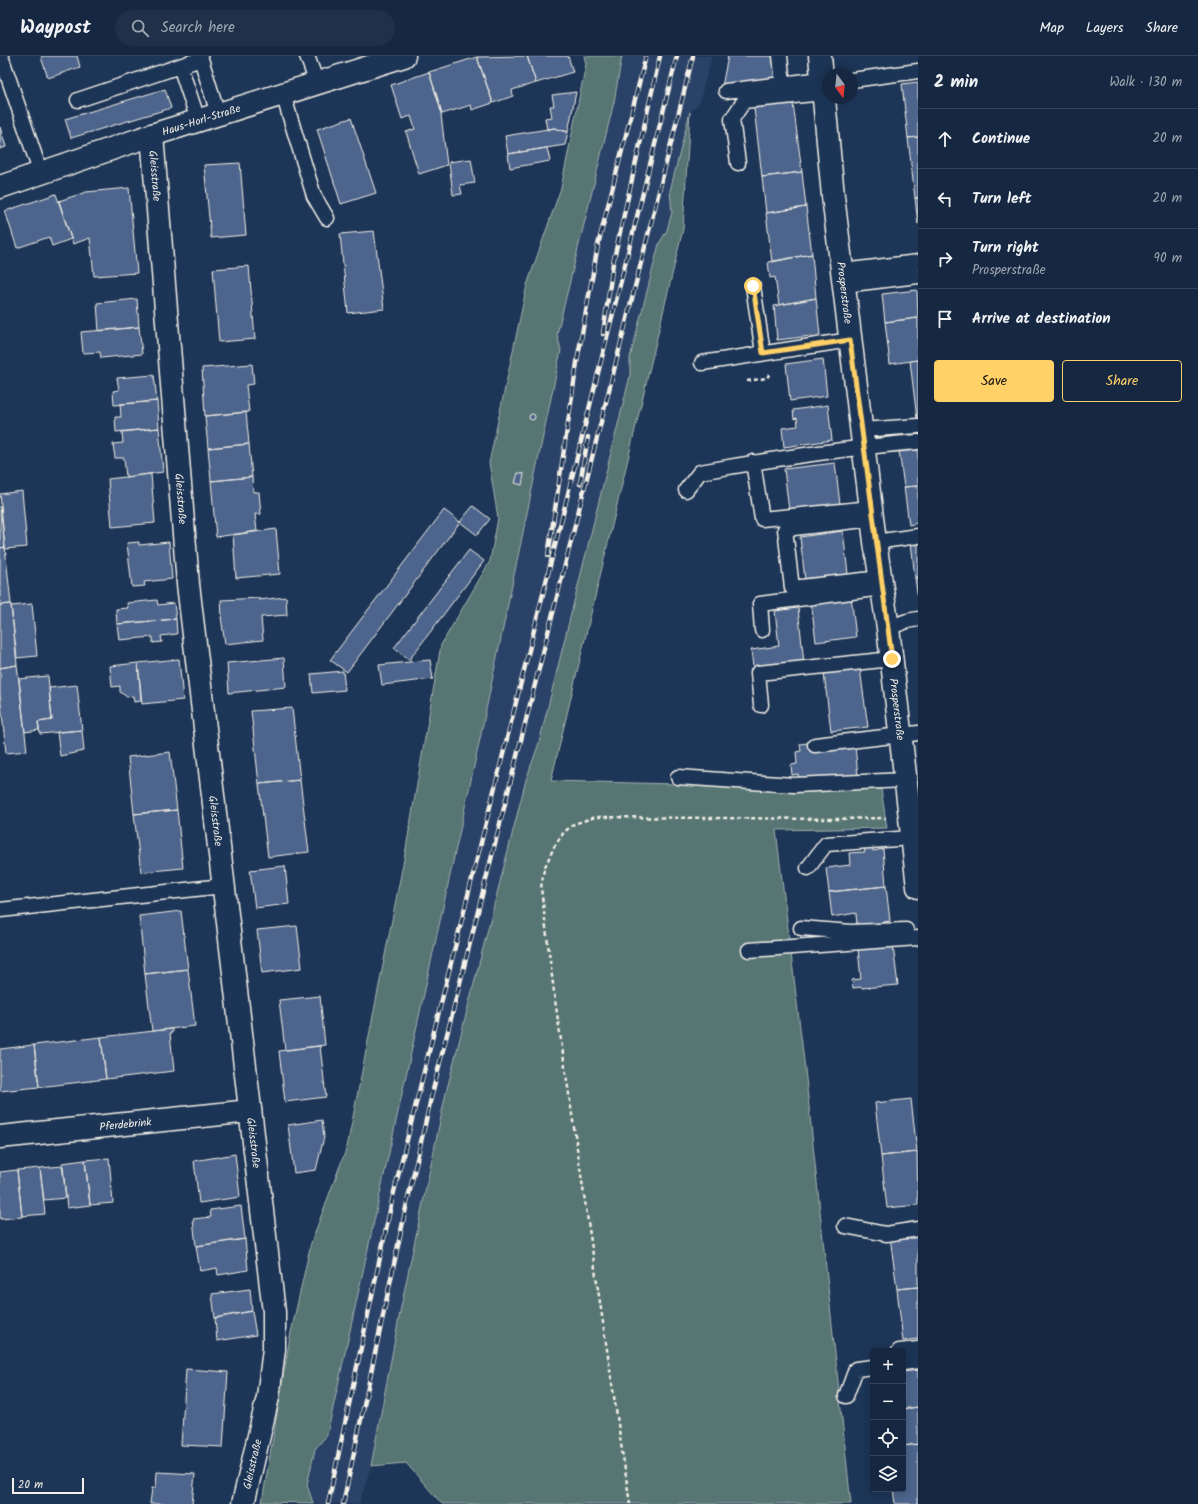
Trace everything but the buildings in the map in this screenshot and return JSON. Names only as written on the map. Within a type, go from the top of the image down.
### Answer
[{"type":"street","name":"Haus-Horl-Straße","points":[[0,188],[152,135],[404,56]]},
{"type":"street","name":"Prosperstraße","points":[[820,56],[822,70]]},
{"type":"street","name":"Prosperstraße","points":[[825,104],[832,196],[875,542],[892,659],[909,734],[911,828],[918,887]]},
{"type":"street","name":"Gleisstraße","points":[[152,135],[188,584],[274,1312],[274,1349],[268,1398],[243,1504]]},
{"type":"street","name":"Pferdebrink","points":[[0,1137],[250,1112]]},
{"type":"lane","points":[[1,56],[41,174]]},
{"type":"lane","points":[[307,56],[317,83]]},
{"type":"lane","points":[[780,56],[783,84]]},
{"type":"lane","points":[[78,100],[204,57],[208,117]]},
{"type":"lane","points":[[180,66],[208,117]]},
{"type":"lane","points":[[858,79],[918,71]]},
{"type":"lane","points":[[726,91],[783,84],[822,85]]},
{"type":"lane","points":[[738,163],[732,119],[744,101],[822,85]]},
{"type":"lane","points":[[282,94],[314,196],[327,218]]},
{"type":"lane","points":[[843,278],[918,262]]},
{"type":"lane","points":[[843,278],[918,276]]},
{"type":"lane","points":[[753,286],[763,353]]},
{"type":"lane","points":[[702,363],[850,340]]},
{"type":"lane","points":[[686,490],[700,472],[918,426]]},
{"type":"lane","points":[[863,438],[918,442]]},
{"type":"lane","points":[[753,462],[762,519],[872,514]]},
{"type":"lane","points":[[872,514],[785,529],[792,588],[881,583]]},
{"type":"lane","points":[[875,542],[918,536]]},
{"type":"lane","points":[[762,630],[760,604],[881,583]]},
{"type":"lane","points":[[888,628],[907,621],[918,619]]},
{"type":"lane","points":[[888,628],[918,628]]},
{"type":"lane","points":[[761,705],[758,673],[892,659]]},
{"type":"lane","points":[[815,745],[909,734]]},
{"type":"lane","points":[[678,777],[794,785],[910,789]]},
{"type":"lane","points":[[808,868],[826,844],[911,828]]},
{"type":"lane","points":[[0,910],[223,886]]},
{"type":"lane","points":[[801,928],[851,932],[918,929]]},
{"type":"lane","points":[[749,950],[918,938]]},
{"type":"lane","points":[[845,1226],[886,1234],[918,1230]]},
{"type":"lane","points":[[906,1350],[918,1349]]},
{"type":"lane","points":[[906,1363],[918,1361]]},
{"type":"lane","points":[[846,1396],[856,1369],[870,1367]]},
{"type":"path","points":[[630,1504],[553,986],[541,888],[544,869],[554,847],[564,832],[574,824],[595,817],[834,820],[911,828]]},
{"type":"shaded area","points":[[622,56],[712,56],[699,103],[690,112],[670,191],[672,212],[667,230],[659,244],[630,358],[630,376],[539,743],[526,780],[446,1093],[401,1307],[371,1466],[359,1504],[313,1504],[307,1485],[315,1449],[327,1435],[478,748],[561,351],[557,334],[614,102]]},
{"type":"green space","points":[[584,56],[622,56],[614,102],[557,334],[561,350],[478,748],[327,1435],[315,1449],[307,1485],[313,1503],[262,1502],[290,1337],[311,1243],[347,1147],[405,854],[441,645],[490,561],[498,518],[489,463],[527,285],[561,188],[586,64]]},
{"type":"green space","points":[[690,112],[683,229],[551,781],[881,789],[887,828],[776,830],[805,1069],[851,1504],[442,1504],[406,1463],[371,1466],[401,1307],[446,1093],[526,780],[539,743],[630,376],[630,358],[659,244],[667,230],[672,212],[670,191]]},
{"type":"railway","points":[[548,556],[578,356],[598,245],[646,56]]},
{"type":"railway","points":[[603,334],[613,263],[660,56]]},
{"type":"railway","points":[[328,1504],[393,1196],[677,56]]},
{"type":"railway","points":[[343,1504],[407,1203],[432,1094],[693,56]]},
{"type":"railway","points":[[580,484],[588,437]]},
{"type":"route","points":[[753,286],[763,353],[850,340],[875,542],[892,659]]}]
